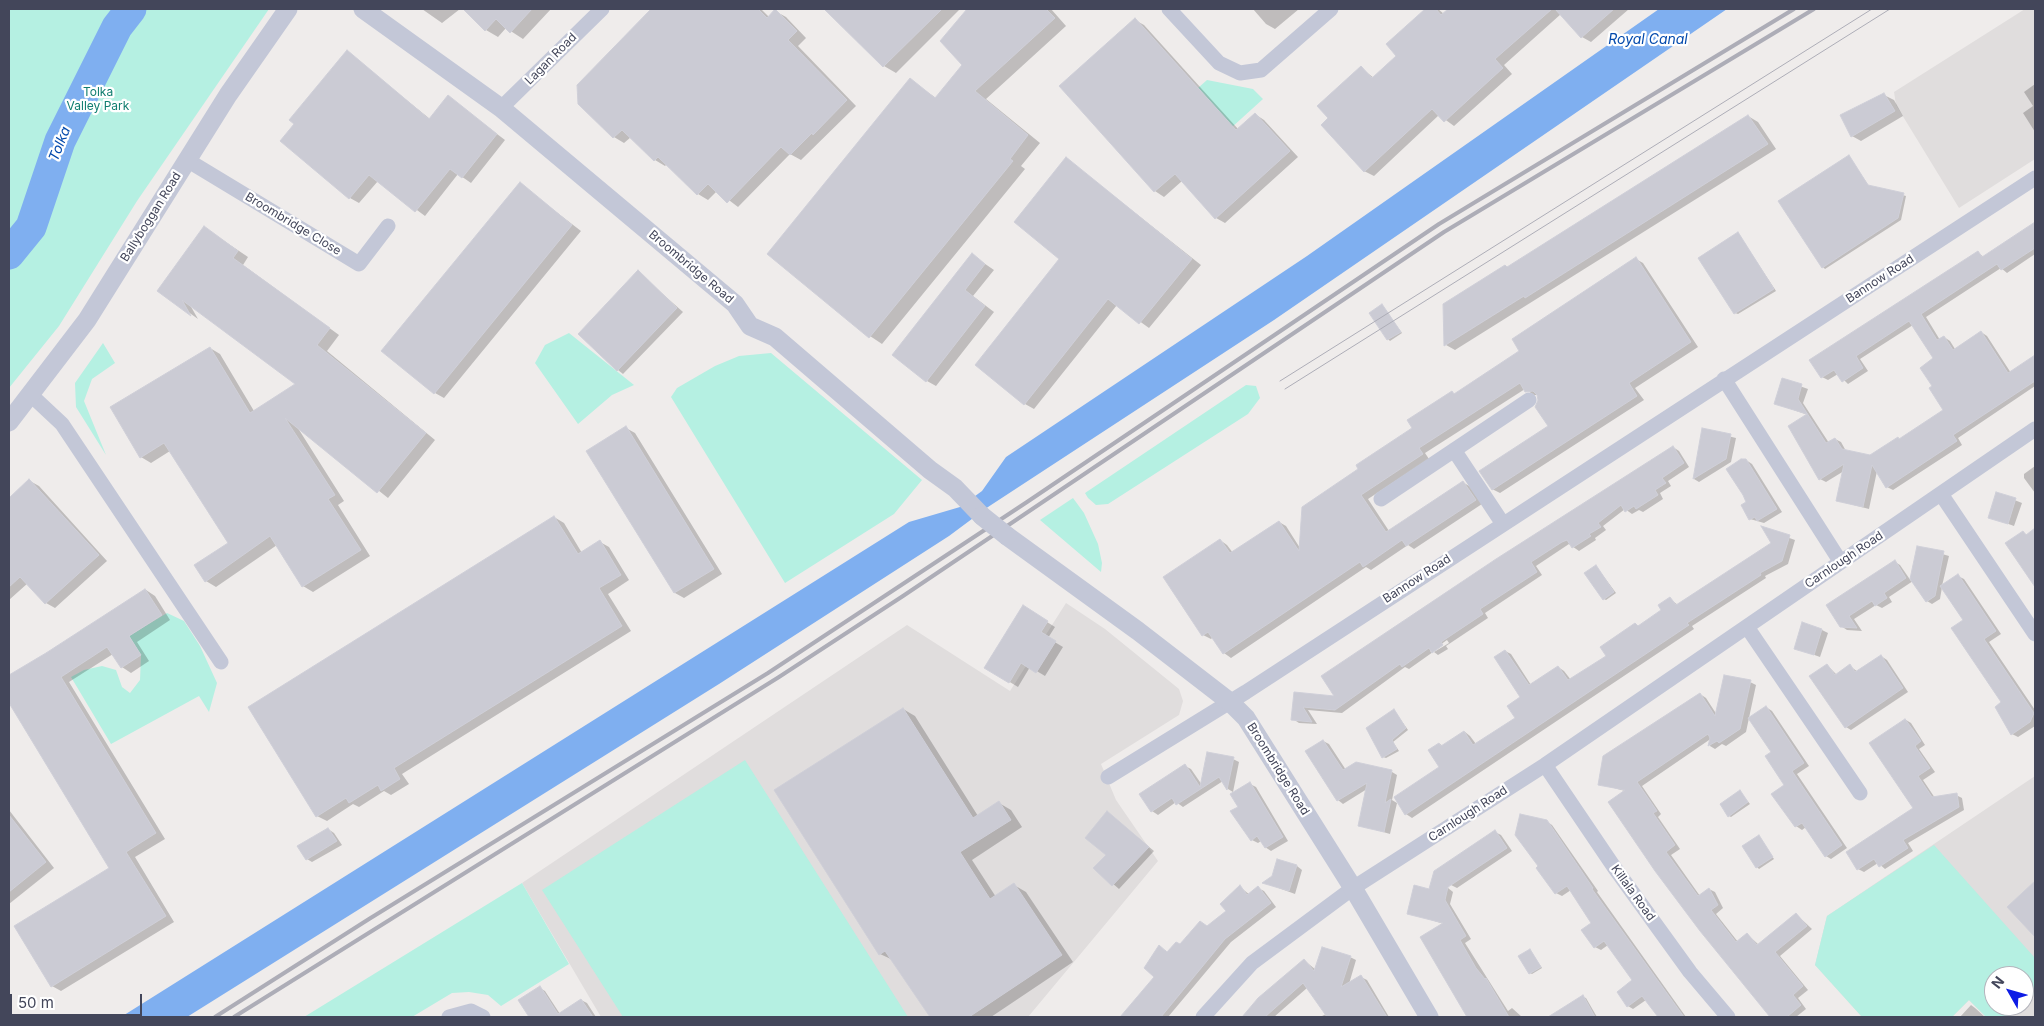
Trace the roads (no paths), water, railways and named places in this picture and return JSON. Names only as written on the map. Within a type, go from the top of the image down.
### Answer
[{"type":"street","name":"Ballyboggan Road","points":[[9,422],[87,320],[228,94],[288,9]]},
{"type":"street","name":"Broombridge Road","points":[[363,9],[501,108],[735,304],[750,326],[775,337],[930,470],[955,488],[982,516],[1230,702],[1246,718],[1261,739],[1353,888],[1429,1017]]},
{"type":"street","name":"Lagan Road","points":[[501,108],[602,9]]},
{"type":"street","points":[[1169,9],[1219,63],[1240,73],[1261,70],[1331,9]]},
{"type":"street","name":"Broombridge Close","points":[[187,160],[359,264],[388,226]]},
{"type":"street","name":"Bannow Road","points":[[1108,777],[1230,702],[2035,178]]},
{"type":"street","points":[[1724,379],[1840,561]]},
{"type":"street","points":[[31,395],[62,424],[220,662]]},
{"type":"street","points":[[1381,499],[1529,400]]},
{"type":"street","name":"Carnlough Road","points":[[1203,1017],[1252,962],[1353,888],[1545,765],[2035,429]]},
{"type":"street","points":[[1454,450],[1503,524]]},
{"type":"street","points":[[1941,494],[2035,634]]},
{"type":"street","points":[[1747,627],[1860,794]]},
{"type":"street","name":"Killala Road","points":[[1545,765],[1614,867],[1679,957],[1728,1017]]},
{"type":"street","points":[[449,1017],[471,1012],[483,1017]]},
{"type":"water","name":"Royal Canal","points":[[1659,9],[1727,9],[1274,320],[988,507],[949,536],[719,684],[187,1017],[121,1017],[909,522],[960,507],[982,491],[1006,457],[1307,256]]},
{"type":"waterway","name":"Tolka","points":[[9,254],[31,227],[60,141],[117,27],[131,9]]},
{"type":"tram line","points":[[1280,381],[1872,9]]},
{"type":"tram line","points":[[1285,389],[1890,9]]},
{"type":"railway","points":[[215,1017],[369,919],[768,673],[1027,502],[1439,224],[1794,9]]},
{"type":"railway","points":[[234,1017],[779,677],[903,596],[1444,232],[1814,9]]},
{"type":"park label","name":"Tolka Valley Park","points":[[98,99]]}]
